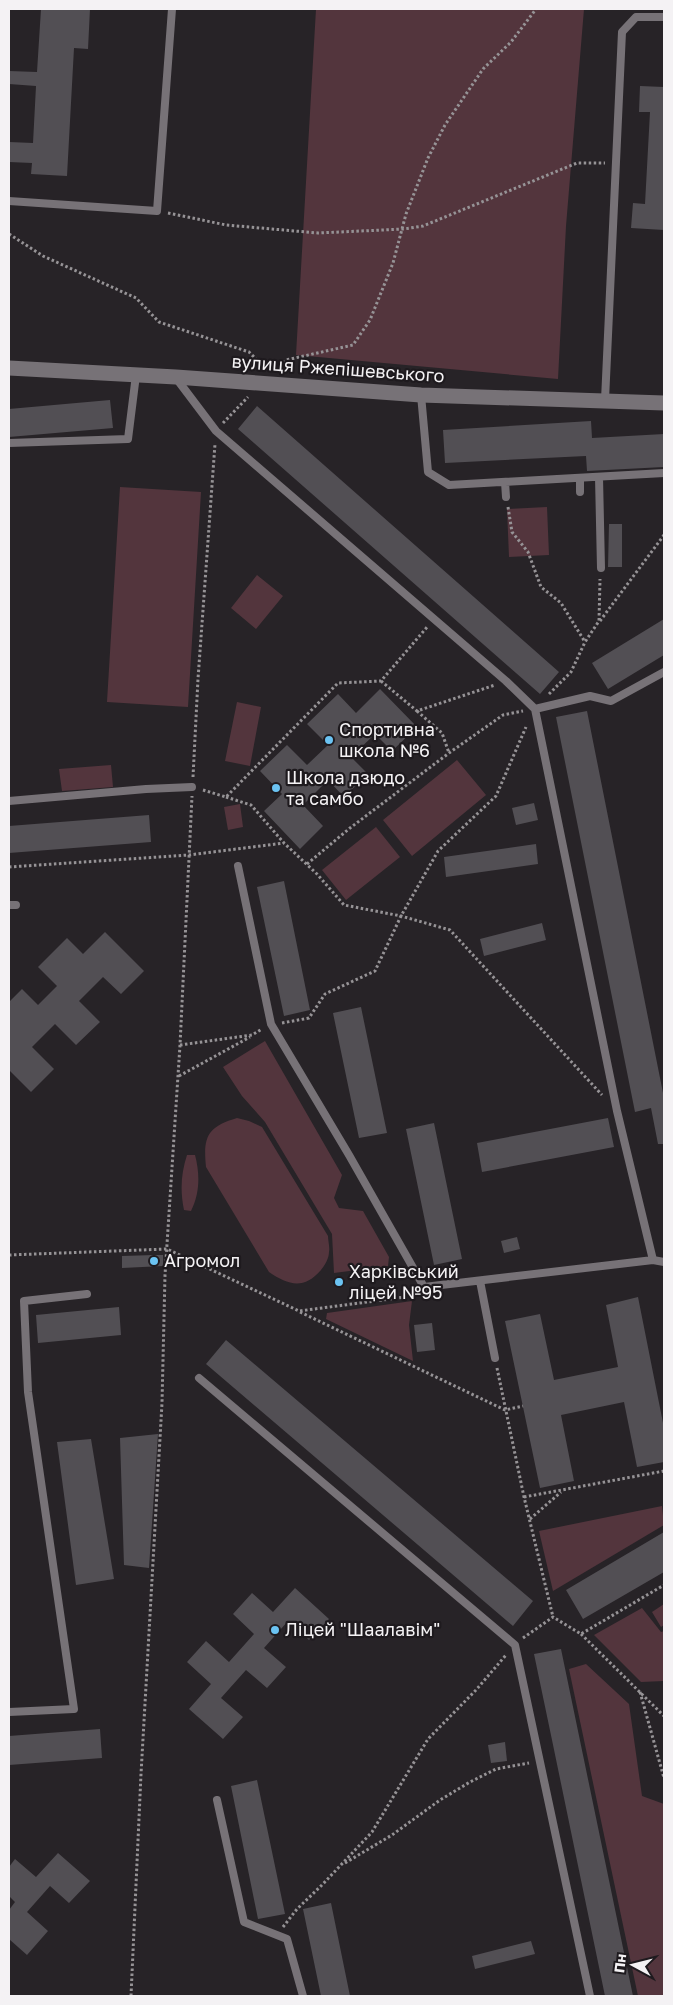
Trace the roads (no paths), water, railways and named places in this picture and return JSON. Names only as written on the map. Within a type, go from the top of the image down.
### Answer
[{"type":"street","name":"вулиця Ржепішевського","points":[[9,368],[176,377],[421,395],[664,403]]},
{"type":"lane","points":[[9,201],[157,211],[172,9]]},
{"type":"lane","points":[[604,400],[622,32],[636,17],[664,17]]},
{"type":"lane","points":[[9,444],[128,439],[136,375]]},
{"type":"lane","points":[[176,377],[216,431],[535,708],[617,1111],[653,1260]]},
{"type":"lane","points":[[421,395],[428,472],[449,486],[664,474]]},
{"type":"lane","points":[[599,477],[601,568]]},
{"type":"lane","points":[[580,478],[580,492]]},
{"type":"lane","points":[[505,482],[506,497]]},
{"type":"lane","points":[[535,708],[590,696],[611,702],[664,672]]},
{"type":"lane","points":[[9,801],[146,788],[192,787]]},
{"type":"lane","points":[[238,866],[271,1024],[424,1287],[653,1260],[664,1262]]},
{"type":"lane","points":[[480,1281],[495,1358]]},
{"type":"lane","points":[[9,1712],[74,1709],[28,1392],[24,1301],[87,1294]]},
{"type":"lane","points":[[199,1378],[515,1645],[590,1996]]},
{"type":"lane","points":[[217,1800],[244,1922],[286,1939],[303,1996]]},
{"type":"place","name":"Спортивна школа №6","points":[[329,740]]},
{"type":"place","name":"Школа дзюдо та самбо","points":[[276,788]]},
{"type":"place","name":"Агромол","points":[[154,1261]]},
{"type":"place","name":"Харківський ліцей №95","points":[[339,1282]]},
{"type":"place","name":"Ліцей \"Шаалавім\"","points":[[275,1630]]}]
